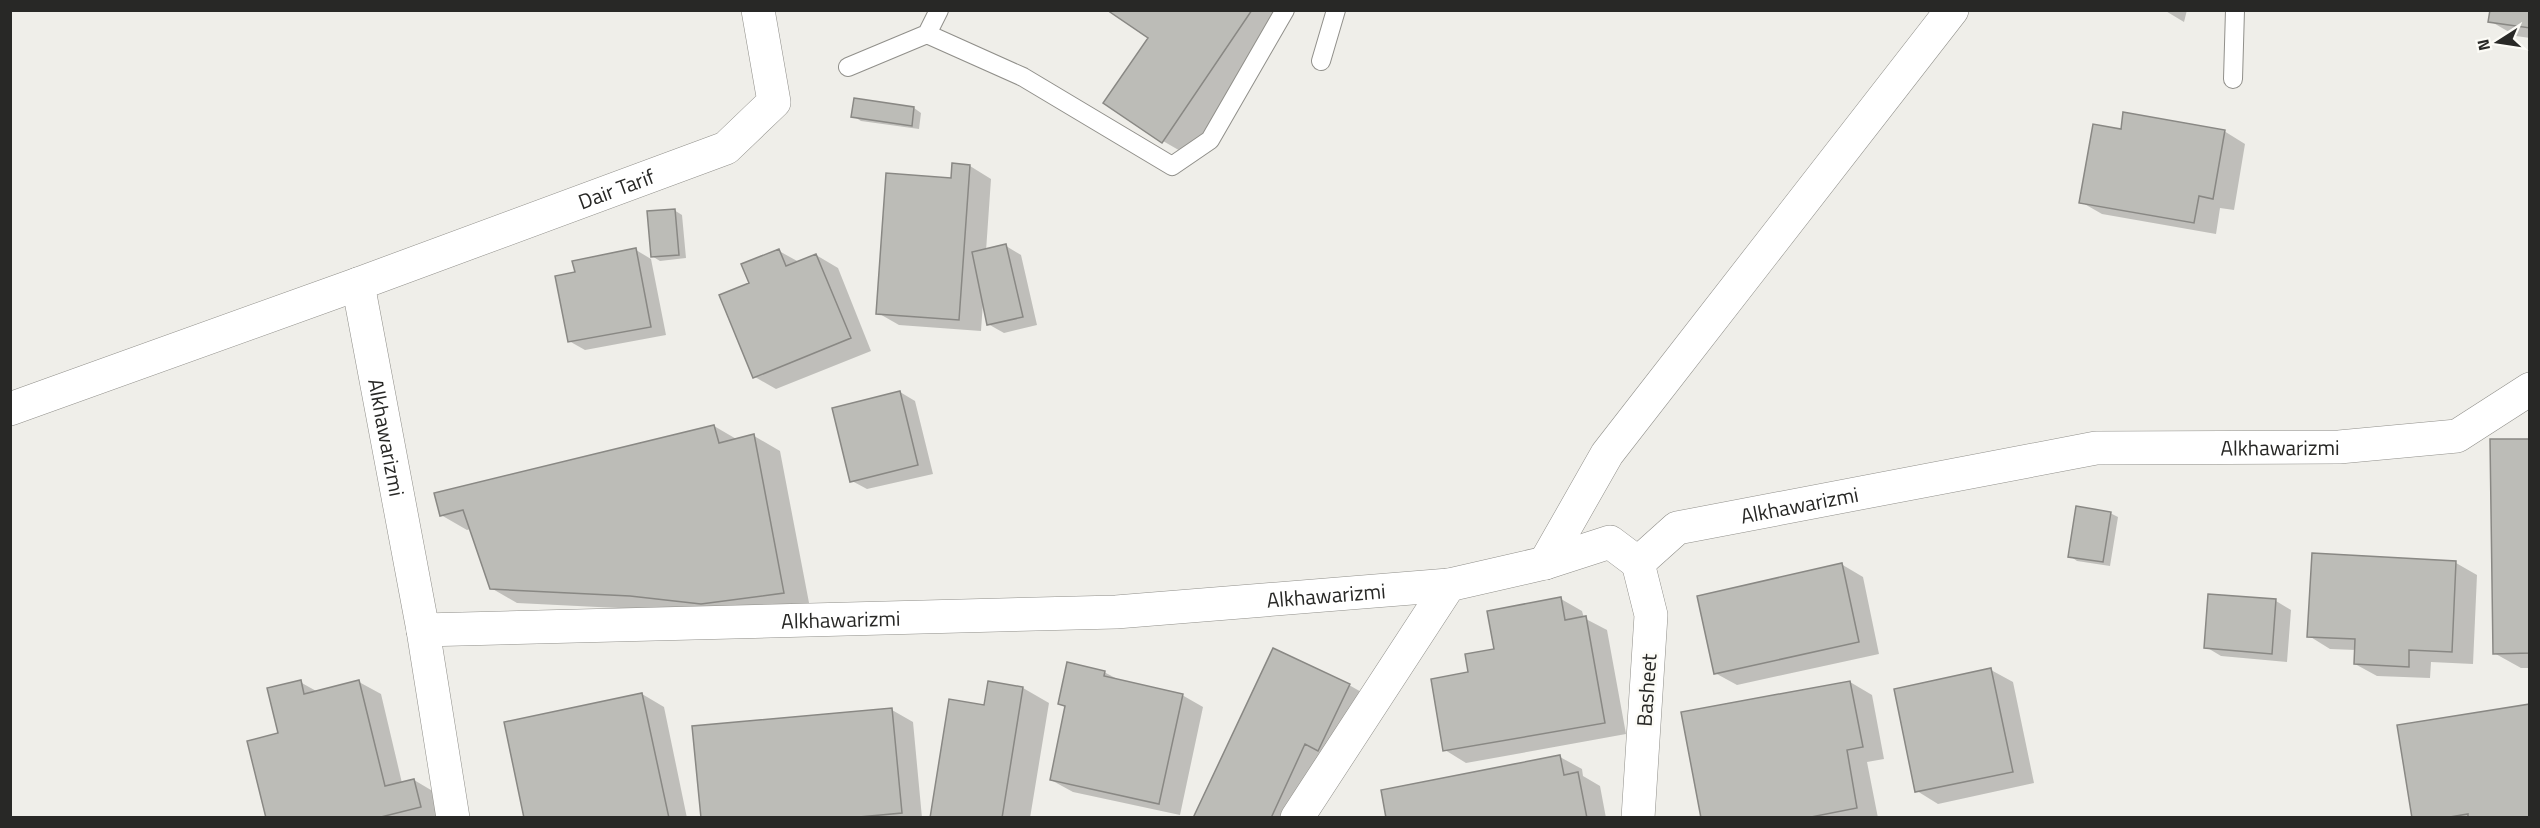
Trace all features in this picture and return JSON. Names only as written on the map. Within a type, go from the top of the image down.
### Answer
[{"type":"street","name":"Dair Tarif","points":[[358,284],[726,147],[774,102],[758,10]]},
{"type":"street","points":[[1545,563],[1607,454],[1952,10]]},
{"type":"street","points":[[10,409],[358,284]]},
{"type":"street","name":"Alkhawarizmi","points":[[358,284],[423,630],[1116,612],[1449,585],[1545,563],[1610,542],[1638,563],[1677,528],[2096,448],[2339,447],[2457,436],[2529,389]]},
{"type":"street","name":"Basheet","points":[[1638,563],[1651,615],[1638,818]]},
{"type":"street","points":[[1297,818],[1449,585]]},
{"type":"street","points":[[423,630],[453,818]]},
{"type":"lane","points":[[848,67],[927,34],[939,10]]},
{"type":"lane","points":[[927,34],[1023,77],[1172,166],[1210,140],[1285,10]]},
{"type":"lane","points":[[1321,61],[1336,10]]},
{"type":"lane","points":[[2233,79],[2235,10]]},
{"type":"building","points":[[1107,10],[1252,10],[1162,143],[1103,103],[1148,38]]},
{"type":"building","points":[[2490,10],[2530,10],[2530,28],[2488,22]]},
{"type":"building","points":[[854,98],[914,107],[912,126],[851,117]]},
{"type":"building","points":[[2123,112],[2225,130],[2213,199],[2199,196],[2194,223],[2079,203],[2093,124],[2121,129]]},
{"type":"building","points":[[952,163],[970,165],[959,320],[876,314],[886,173],[951,178]]},
{"type":"building","points":[[675,209],[679,255],[651,257],[647,211]]},
{"type":"building","points":[[1006,244],[1023,317],[987,325],[972,252]]},
{"type":"building","points":[[636,248],[651,327],[568,342],[555,276],[575,272],[572,261]]},
{"type":"building","points":[[779,249],[786,266],[816,254],[851,338],[753,378],[719,295],[749,283],[741,264]]},
{"type":"building","points":[[900,391],[918,465],[850,482],[832,408]]},
{"type":"building","points":[[714,425],[719,443],[754,434],[784,593],[701,604],[630,596],[490,589],[463,510],[440,516],[434,493]]},
{"type":"building","points":[[2490,439],[2530,439],[2530,653],[2493,654]]},
{"type":"building","points":[[2076,506],[2111,512],[2103,562],[2068,557]]},
{"type":"building","points":[[2312,553],[2456,561],[2452,652],[2409,650],[2409,667],[2354,664],[2355,639],[2307,637]]},
{"type":"building","points":[[1842,563],[1859,642],[1714,674],[1697,596]]},
{"type":"building","points":[[2208,594],[2276,599],[2272,654],[2204,648]]},
{"type":"building","points":[[1561,597],[1565,620],[1586,616],[1605,723],[1443,751],[1431,679],[1468,672],[1465,654],[1494,649],[1487,611]]},
{"type":"building","points":[[1273,648],[1350,684],[1318,751],[1305,744],[1271,818],[1193,818]]},
{"type":"building","points":[[1067,662],[1105,671],[1104,676],[1183,694],[1159,804],[1050,780],[1065,706],[1058,704]]},
{"type":"building","points":[[1991,668],[2013,772],[1915,792],[1894,689]]},
{"type":"building","points":[[301,680],[304,694],[359,680],[385,786],[414,779],[421,807],[377,818],[266,818],[247,741],[278,733],[267,688]]},
{"type":"building","points":[[988,681],[1023,687],[1002,818],[930,818],[949,699],[984,705]]},
{"type":"building","points":[[1850,681],[1863,747],[1847,750],[1857,808],[1806,818],[1701,818],[1681,712]]},
{"type":"building","points":[[642,693],[669,818],[524,818],[504,722]]},
{"type":"building","points":[[2530,704],[2530,818],[2468,818],[2468,814],[2444,818],[2412,818],[2397,725]]},
{"type":"building","points":[[892,708],[902,813],[848,818],[701,818],[692,726]]},
{"type":"building","points":[[1560,755],[1564,775],[1578,772],[1587,818],[1386,818],[1381,790]]}]
